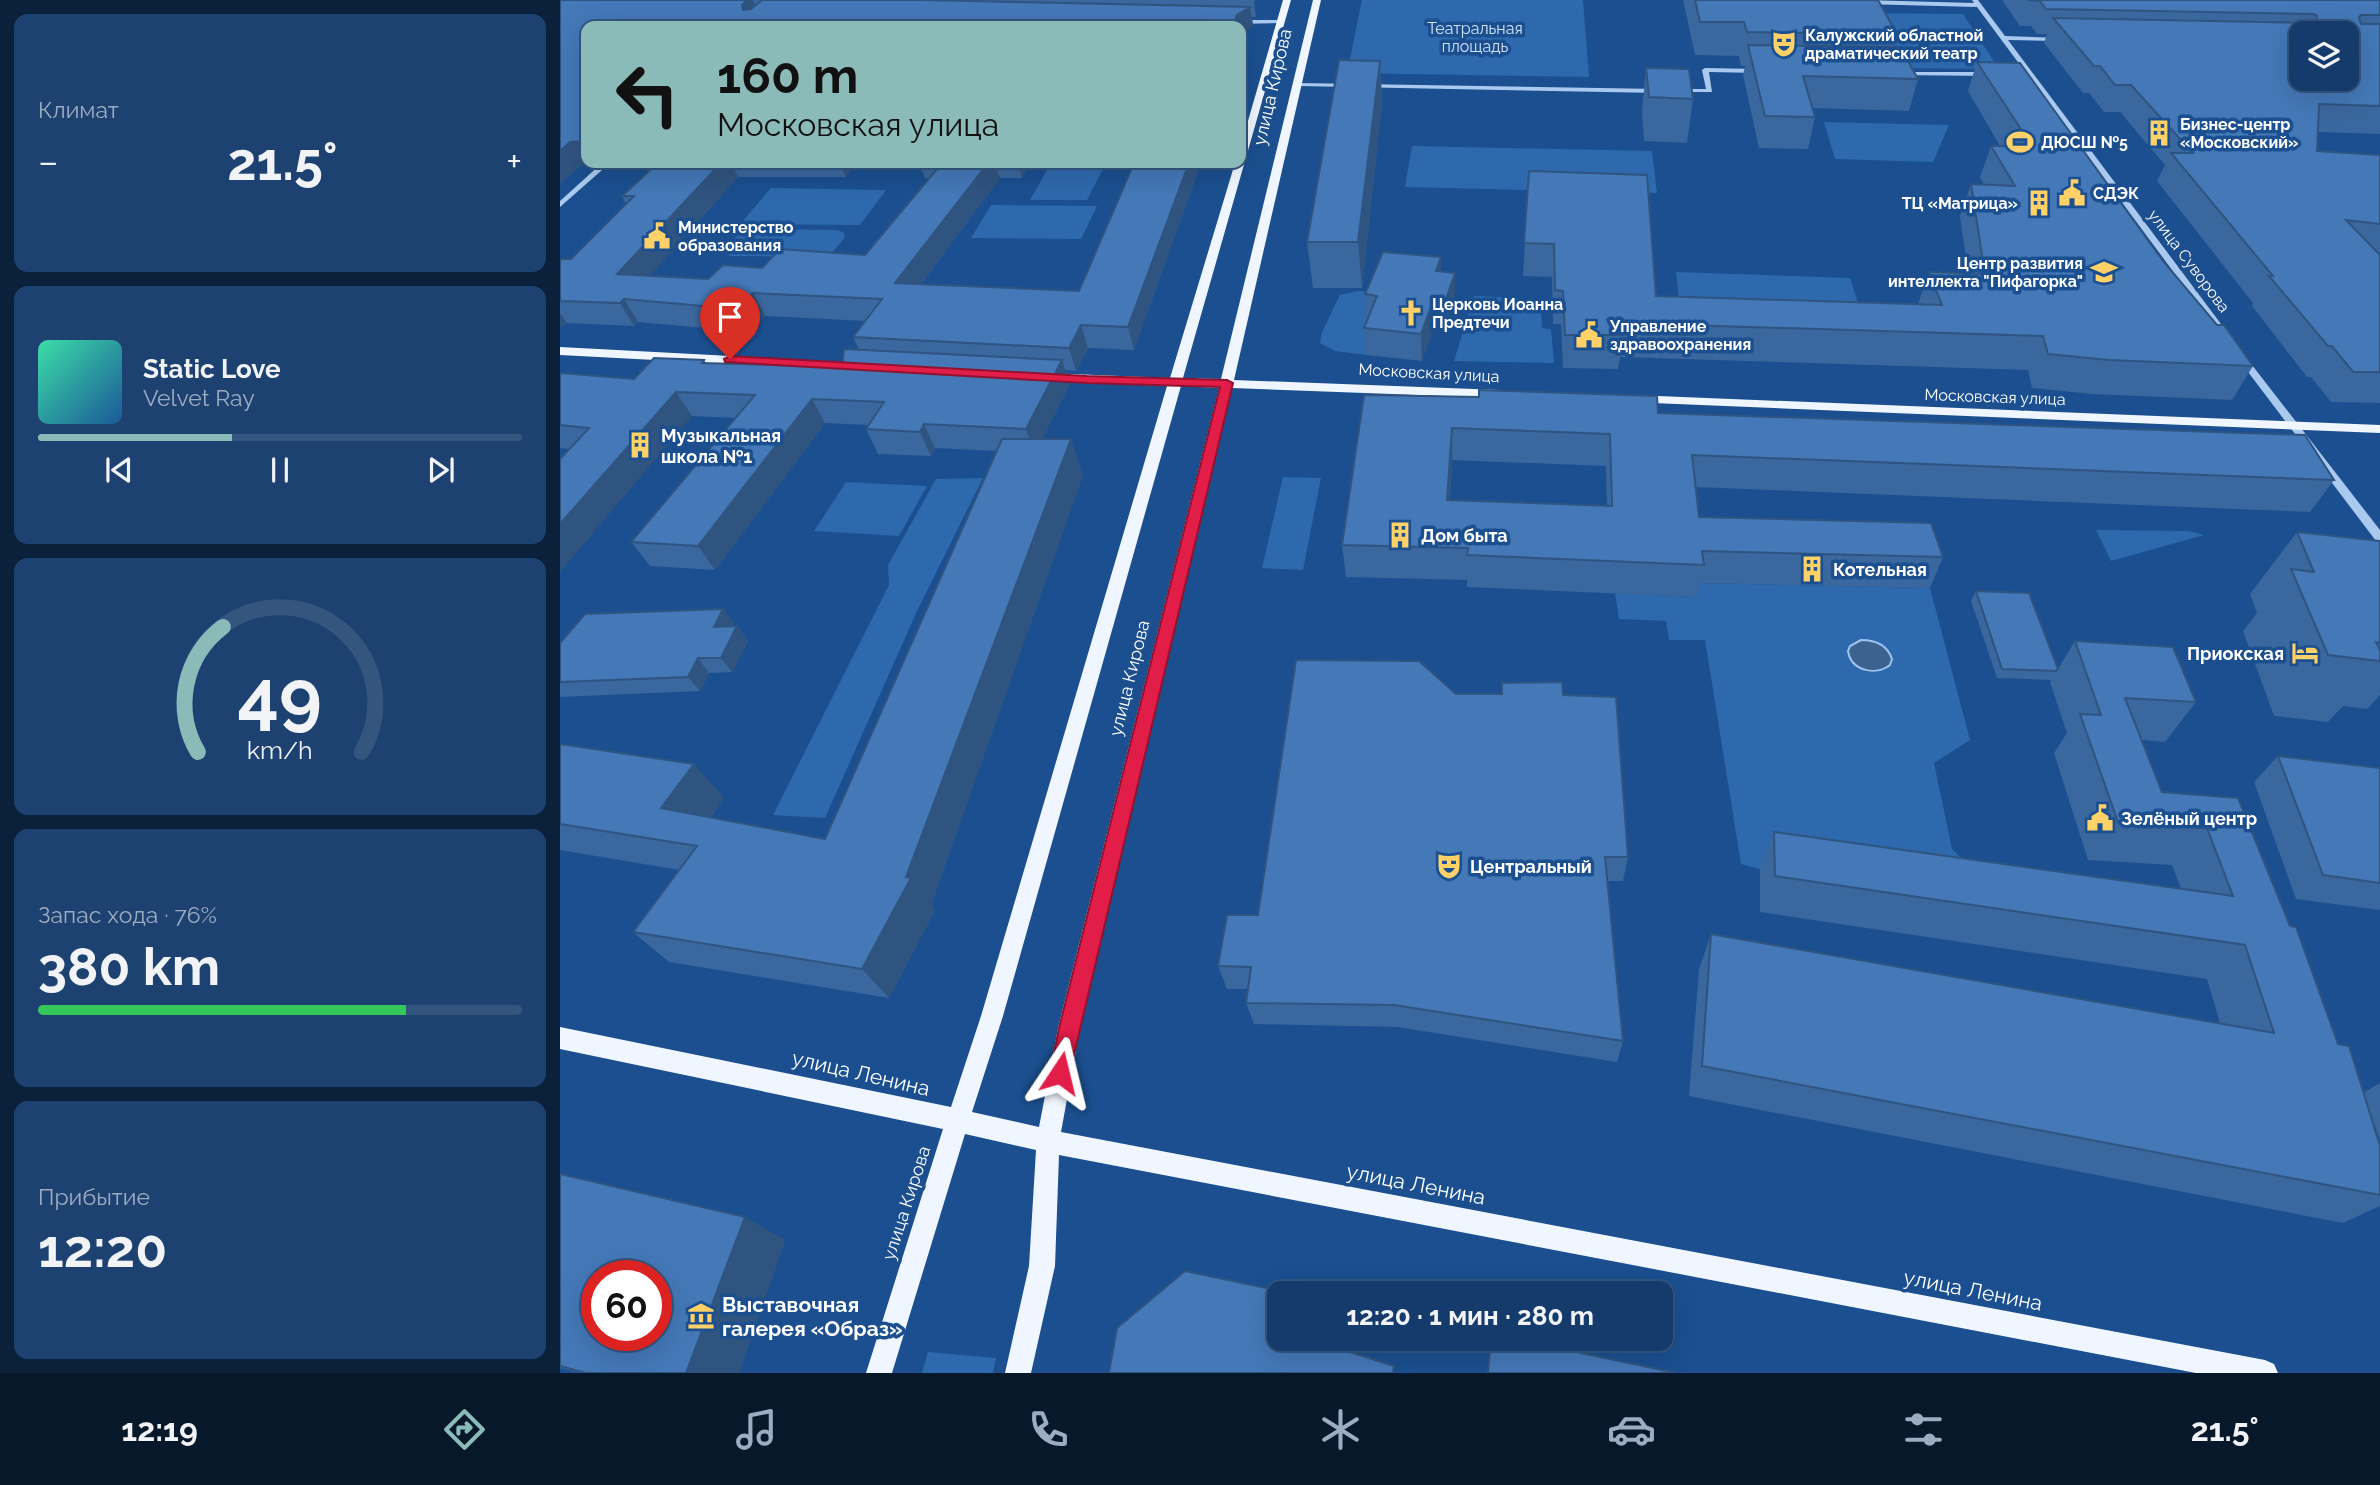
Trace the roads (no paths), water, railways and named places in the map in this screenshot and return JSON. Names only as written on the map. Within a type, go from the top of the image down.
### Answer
[{"type":"main road","name":"улица Кирова","points":[[1246,144],[1287,0]]},
{"type":"main road","name":"улица Кирова","points":[[1018,1373],[1041,1266],[1048,1141],[1069,1028],[1227,383],[1317,0]]},
{"type":"main road","name":"улица Кирова","points":[[879,1373],[916,1248],[996,1003],[1102,628],[1239,168]]},
{"type":"main road","points":[[560,351],[882,368]]},
{"type":"main road","name":"Московская улица","points":[[1032,376],[1511,394]]},
{"type":"main road","name":"Московская улица","points":[[1619,399],[2380,429]]},
{"type":"main road","name":"улица Ленина","points":[[560,1038],[876,1102],[959,1123],[1048,1141],[2265,1373]]},
{"type":"street","points":[[1858,2],[1976,2]]},
{"type":"street","name":"улица Суворова","points":[[1976,2],[2380,538]]},
{"type":"street","points":[[1246,21],[1280,22]]},
{"type":"street","points":[[2003,38],[2062,39]]},
{"type":"street","points":[[1299,84],[1710,91],[1705,70],[1774,71]]},
{"type":"street","points":[[1884,73],[1994,74]]},
{"type":"street","points":[[2019,75],[2031,75]]},
{"type":"street","points":[[560,205],[601,168]]},
{"type":"place","name":"Калужский областной драматический театр","points":[[1784,44]]},
{"type":"place","name":"Бизнес-центр «Московский»","points":[[2159,133]]},
{"type":"place","name":"ДЮСШ №5","points":[[2020,142]]},
{"type":"place","name":"СДЭК","points":[[2072,193]]},
{"type":"place","name":"ТЦ «Матрица»","points":[[2039,203]]},
{"type":"place","name":"Министерство образования","points":[[657,236]]},
{"type":"place","name":"Центр развития интеллекта \"Пифагорка\"","points":[[2104,272]]},
{"type":"place","name":"Церковь Иоанна Предтечи","points":[[1411,313]]},
{"type":"place","name":"Управление здравоохранения","points":[[1589,335]]},
{"type":"place","name":"Музыкальная школа №1","points":[[640,445]]},
{"type":"place","name":"Дом быта","points":[[1400,535]]},
{"type":"place","name":"Котельная","points":[[1812,569]]},
{"type":"place","name":"Приокская","points":[[2305,653]]},
{"type":"place","name":"Зелёный центр","points":[[2100,818]]},
{"type":"place","name":"Центральный","points":[[1449,866]]},
{"type":"place","name":"Выставочная галерея «Образ»","points":[[701,1316]]},
{"type":"park label","name":"Театральная площадь","points":[[1475,37]]}]
